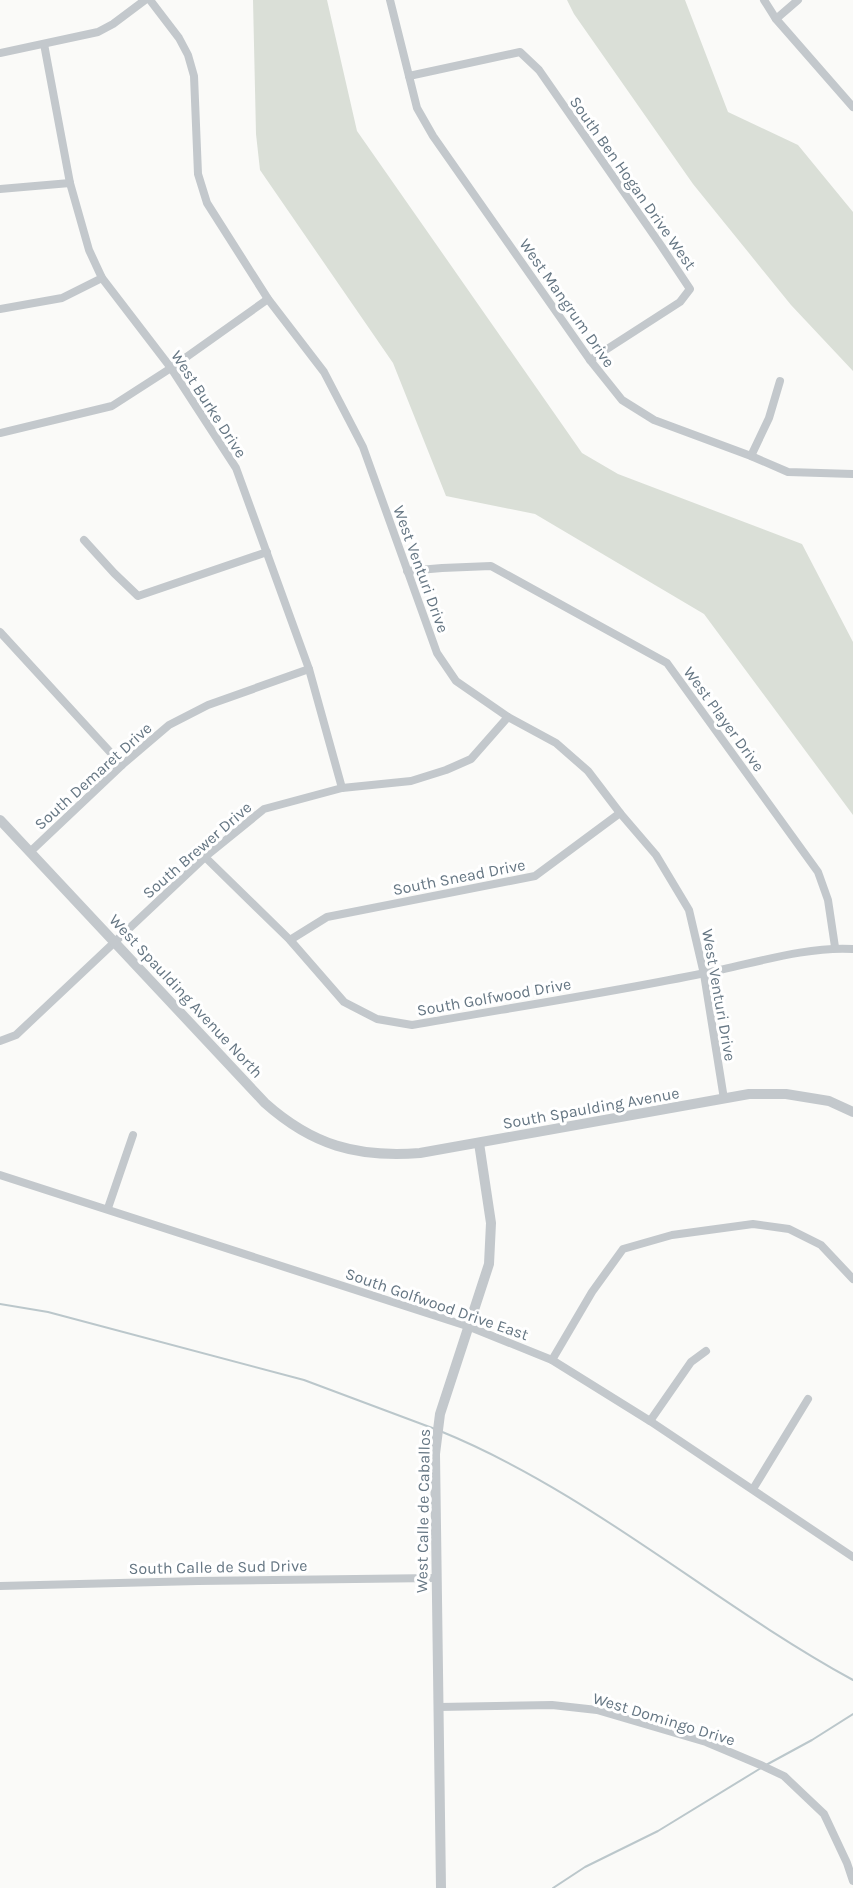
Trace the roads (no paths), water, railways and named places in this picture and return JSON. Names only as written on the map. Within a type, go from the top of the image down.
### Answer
[{"type":"street","points":[[0,53],[98,32],[113,24],[145,0]]},
{"type":"street","name":"West Venturi Drive","points":[[150,0],[179,38],[188,55],[194,76],[198,174],[207,203],[268,299],[324,372],[339,400],[363,447],[437,653],[456,681],[508,717],[556,743],[588,771],[656,855],[689,910],[704,974],[724,1098]]},
{"type":"street","name":"West Mangrum Drive","points":[[390,0],[417,108],[433,136],[590,360],[622,400],[654,420],[788,472],[853,474]]},
{"type":"street","points":[[764,0],[776,19],[853,107]]},
{"type":"street","points":[[776,19],[798,0]]},
{"type":"street","name":"West Burke Drive","points":[[44,44],[70,183],[89,250],[102,278],[171,368],[236,468],[309,669],[342,788]]},
{"type":"street","name":"South Ben Hogan Drive West","points":[[409,76],[520,52],[538,70],[690,289],[680,302],[590,360]]},
{"type":"street","points":[[0,189],[70,183]]},
{"type":"street","points":[[0,309],[62,298],[102,278]]},
{"type":"street","points":[[0,433],[112,406],[171,368],[268,299]]},
{"type":"street","points":[[751,456],[769,418],[780,381]]},
{"type":"street","points":[[84,540],[138,596],[267,552]]},
{"type":"street","name":"West Player Drive","points":[[407,571],[442,567],[491,566],[667,663],[818,872],[828,900],[835,947]]},
{"type":"street","points":[[0,632],[122,765]]},
{"type":"street","name":"South Demaret Drive","points":[[30,852],[122,765],[169,725],[208,705],[309,669]]},
{"type":"street","name":"South Brewer Drive","points":[[0,1041],[16,1035],[205,857],[264,809],[342,788],[411,781],[446,770],[471,759],[508,717]]},
{"type":"street","name":"South Snead Drive","points":[[290,940],[327,917],[535,876],[620,813]]},
{"type":"street","name":"West Spaulding Avenue North","points":[[0,820],[265,1102],[295,1127],[332,1145]]},
{"type":"street","name":"South Golfwood Drive","points":[[205,857],[290,940],[344,1002],[377,1019],[412,1025],[704,974],[814,950],[835,947],[853,948]]},
{"type":"street","name":"South Spaulding Avenue","points":[[332,1145],[366,1153],[400,1155],[420,1153],[749,1094],[786,1094],[830,1101],[853,1112]]},
{"type":"street","points":[[108,1208],[133,1135]]},
{"type":"street","name":"West Calle de Caballos","points":[[441,1888],[435,1454],[440,1414],[489,1264],[491,1223],[479,1143]]},
{"type":"street","name":"South Golfwood Drive East","points":[[0,1175],[108,1208],[470,1327],[552,1360],[650,1421],[852,1554]]},
{"type":"street","points":[[552,1360],[592,1292],[623,1249],[672,1235],[753,1224],[789,1229],[821,1245],[853,1278]]},
{"type":"street","points":[[650,1421],[691,1362],[706,1351]]},
{"type":"street","points":[[753,1489],[808,1399]]},
{"type":"street","name":"South Calle de Sud Drive","points":[[0,1586],[436,1578]]},
{"type":"street","name":"West Domingo Drive","points":[[439,1707],[552,1706],[597,1710],[706,1742],[764,1766],[784,1776],[824,1814],[853,1881]]},
{"type":"waterway","points":[[0,1304],[48,1312],[304,1380],[435,1429]]},
{"type":"waterway","points":[[440,1431],[495,1456],[548,1485],[599,1516],[801,1650],[853,1680]]},
{"type":"waterway","points":[[766,1765],[853,1714]]},
{"type":"waterway","points":[[553,1888],[585,1867],[658,1831],[761,1768]]}]
